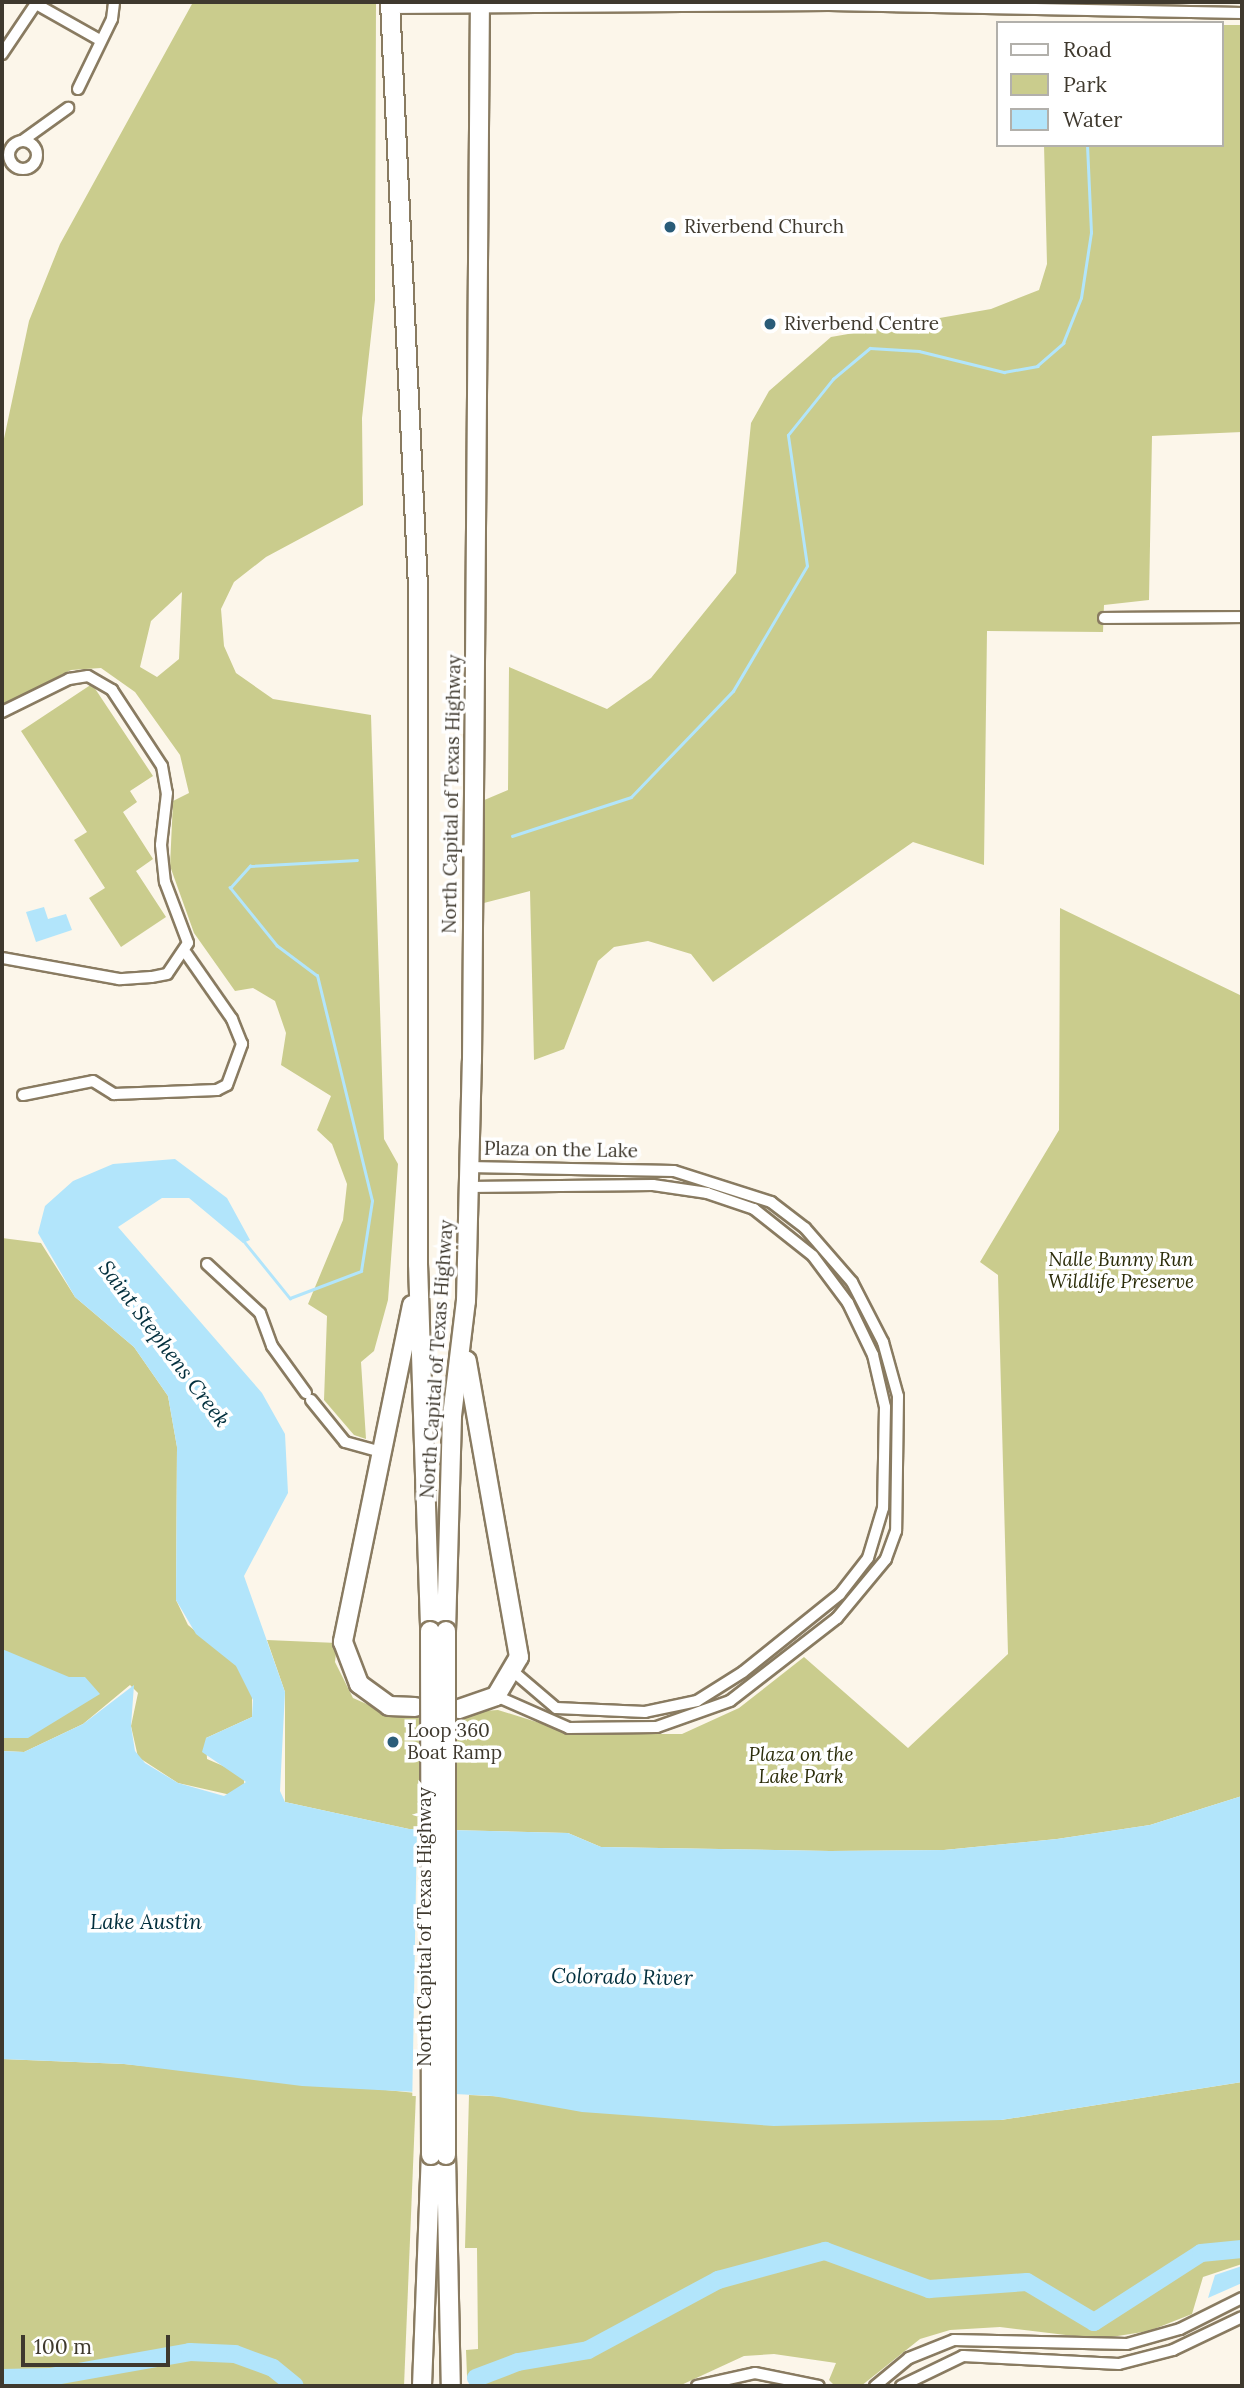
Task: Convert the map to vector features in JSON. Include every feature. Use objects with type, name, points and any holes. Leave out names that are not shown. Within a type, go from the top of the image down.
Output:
[{"type":"highway","name":"North Capital of Texas Highway","points":[[438,1631],[452,1416],[465,1322],[479,335],[480,3]]},
{"type":"highway","name":"North Capital of Texas Highway","points":[[390,5],[418,586],[418,1264],[438,1631],[438,2155],[451,2386]]},
{"type":"highway","points":[[415,1707],[389,1706],[367,1692],[351,1674],[343,1642],[385,1453],[418,1264]]},
{"type":"highway","points":[[458,1709],[496,1696],[515,1673],[519,1641],[485,1490],[465,1322]]},
{"type":"highway","name":"North Capital of Texas Highway","points":[[422,2386],[438,2155]]},
{"type":"street","points":[[2,54],[36,3],[100,40]]},
{"type":"street","points":[[78,89],[100,40],[111,3]]},
{"type":"street","points":[[390,5],[480,3],[1242,13]]},
{"type":"street","points":[[11,149],[68,108]]},
{"type":"street","points":[[2,140],[11,149],[15,165],[32,166],[36,150],[22,141]]},
{"type":"street","points":[[1104,618],[1242,617]]},
{"type":"street","points":[[2,712],[69,679],[88,676],[112,690],[162,766],[167,793],[161,845],[165,882],[186,953],[232,1019],[242,1044],[227,1084],[217,1090],[114,1094],[93,1081],[23,1095]]},
{"type":"street","points":[[2,958],[119,979],[167,974],[186,953]]},
{"type":"street","name":"Plaza on the Lake","points":[[468,1167],[654,1169],[708,1178],[762,1198],[823,1246],[863,1299],[883,1342],[898,1396],[891,1547],[867,1588],[838,1618],[730,1701],[671,1724],[556,1727],[496,1696]]},
{"type":"street","name":"Plaza on the Lake","points":[[653,1185],[654,1169]]},
{"type":"street","name":"Plaza on the Lake","points":[[468,1187],[653,1185],[707,1193],[754,1209],[813,1256],[848,1303],[873,1355],[885,1435],[879,1532],[855,1581],[827,1606],[716,1690],[670,1708],[556,1709],[515,1673]]},
{"type":"street","points":[[813,1256],[823,1246]]},
{"type":"street","points":[[207,1264],[260,1314],[272,1346],[345,1442],[385,1453]]},
{"type":"street","points":[[885,1435],[897,1437]]},
{"type":"street","points":[[827,1606],[838,1618]]},
{"type":"street","points":[[875,2386],[909,2358],[954,2340],[1128,2344],[1180,2329],[1242,2298]]},
{"type":"street","points":[[901,2386],[963,2356],[1119,2364],[1173,2350],[1242,2317]]},
{"type":"street","points":[[697,2386],[755,2373],[819,2386]]},
{"type":"green space","points":[[376,2],[375,300],[362,418],[363,505],[266,557],[234,582],[221,609],[224,646],[236,673],[273,699],[371,715],[384,1139],[398,1164],[388,1300],[374,1351],[361,1362],[366,1439],[354,1435],[324,1400],[327,1316],[308,1304],[343,1220],[347,1184],[332,1144],[317,1130],[331,1096],[281,1065],[286,1033],[275,1001],[253,988],[235,991],[194,933],[170,866],[173,801],[189,793],[180,755],[135,692],[101,668],[71,670],[2,705],[2,448],[29,321],[60,244],[192,4]],"holes":[[[182,592],[179,659],[157,677],[140,667],[151,621]]]},
{"type":"green space","points":[[1223,25],[1242,25],[1242,432],[1152,436],[1149,600],[1104,605],[1103,632],[987,631],[984,865],[913,842],[713,982],[691,954],[648,941],[614,947],[598,961],[564,1049],[534,1060],[530,891],[480,904],[482,801],[508,790],[509,667],[607,709],[651,678],[736,573],[751,423],[769,391],[831,337],[991,309],[1039,290],[1047,264],[1044,147],[1223,147]]},
{"type":"green space","points":[[92,684],[153,776],[130,791],[137,802],[123,812],[153,859],[136,871],[166,917],[121,947],[89,898],[105,888],[74,840],[87,832],[21,731]]},
{"type":"green space","name":"Nalle Bunny Run Wildlife Preserve","points":[[1060,908],[1242,996],[1242,1796],[1150,1825],[1057,1839],[944,1850],[830,1851],[601,1847],[568,1833],[409,1829],[285,1802],[285,1692],[267,1640],[337,1643],[335,1662],[353,1698],[396,1717],[498,1710],[575,1734],[682,1734],[739,1708],[804,1657],[908,1748],[1008,1654],[998,1275],[980,1262],[1059,1130]]},
{"type":"green space","points":[[2,1238],[41,1243],[75,1297],[134,1347],[168,1396],[177,1447],[176,1600],[188,1625],[236,1665],[252,1692],[252,1717],[206,1738],[207,1759],[244,1775],[244,1786],[231,1795],[178,1783],[138,1757],[131,1726],[138,1693],[130,1685],[83,1724],[24,1752],[2,1751]]},
{"type":"green space","points":[[2,2059],[124,2064],[416,2093],[404,2386],[2,2386]]},
{"type":"green space","points":[[1242,2082],[1242,2264],[1203,2277],[1192,2314],[1149,2331],[1099,2339],[1000,2327],[950,2330],[920,2339],[861,2386],[835,2386],[829,2380],[836,2363],[774,2354],[744,2356],[679,2386],[471,2386],[467,2376],[466,2350],[478,2349],[477,2248],[465,2248],[469,2095],[1001,2120]]},
{"type":"water","points":[[44,907],[48,919],[66,914],[72,930],[36,942],[26,912]]},
{"type":"water","name":"Lake Austin","points":[[175,1159],[227,1198],[250,1240],[243,1243],[189,1198],[162,1198],[118,1227],[262,1393],[285,1434],[288,1493],[244,1576],[285,1692],[280,1791],[285,1802],[409,1829],[568,1833],[601,1847],[830,1851],[944,1850],[1057,1839],[1150,1825],[1242,1796],[1242,2082],[1001,2120],[774,2126],[582,2112],[493,2096],[302,2086],[124,2064],[2,2059],[2,1751],[24,1752],[83,1724],[134,1685],[131,1726],[135,1751],[145,1763],[178,1783],[224,1796],[246,1782],[202,1752],[206,1738],[252,1717],[253,1700],[236,1666],[196,1634],[176,1600],[177,1447],[168,1396],[134,1347],[75,1297],[38,1233],[45,1206],[73,1181],[113,1164]]},
{"type":"water","points":[[2,1649],[69,1677],[85,1677],[100,1694],[28,1738],[2,1738]]},
{"type":"water","points":[[1242,2266],[1242,2283],[1208,2298],[1215,2275]]},
{"type":"pier","points":[[417,1826],[457,1827],[452,2097],[412,2096]]},
{"type":"waterway","name":"Saint Stephens Creek","points":[[512,836],[631,797],[733,691],[807,566],[788,435],[833,379],[870,348],[919,351],[1004,372],[1037,366],[1063,343],[1081,298],[1091,233],[1087,147]]},
{"type":"waterway","name":"Saint Stephens Creek","points":[[243,1240],[290,1298],[361,1271],[372,1201],[317,976],[277,946],[230,888],[250,866],[357,860]]},
{"type":"waterway","points":[[476,2378],[518,2362],[588,2350],[718,2280],[825,2251],[929,2289],[1027,2282],[1094,2322],[1201,2253],[1242,2249]]},
{"type":"waterway","points":[[2,2378],[50,2377],[190,2352],[235,2354],[273,2368],[295,2386]]},
{"type":"place","name":"Riverbend Church","points":[[670,227]]},
{"type":"place","name":"Riverbend Centre","points":[[770,324]]},
{"type":"place","name":"Loop 360 Boat Ramp","points":[[393,1742]]},
{"type":"park label","name":"Plaza on the Lake Park","points":[[801,1766]]},
{"type":"water label","name":"Colorado River","points":[[622,1977]]}]
